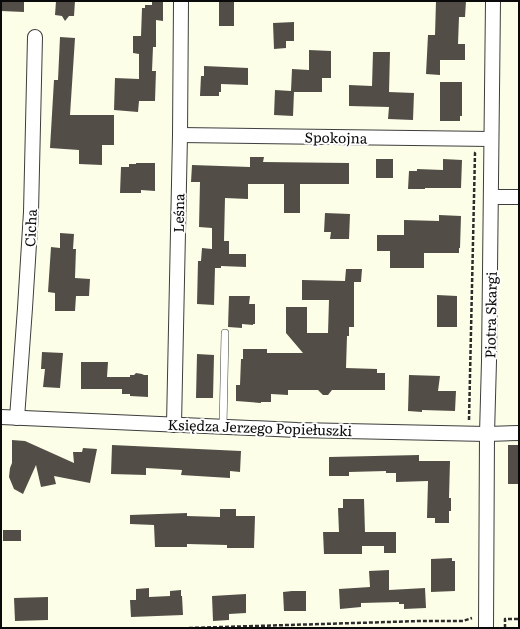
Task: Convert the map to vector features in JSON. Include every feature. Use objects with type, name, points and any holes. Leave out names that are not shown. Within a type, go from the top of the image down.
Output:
[{"type":"street","name":"Leśna","points":[[174,425],[180,135],[181,1]]},
{"type":"street","name":"Piotra Skargi","points":[[486,628],[492,1]]},
{"type":"street","name":"Cicha","points":[[17,418],[31,212],[35,37]]},
{"type":"street","name":"Spokojna","points":[[180,135],[491,139]]},
{"type":"street","points":[[491,197],[519,197]]},
{"type":"street","name":"Księdza Jerzego Popiełuszki","points":[[1,417],[296,430],[487,434],[519,433]]},
{"type":"lane","points":[[223,426],[225,333]]},
{"type":"path","points":[[189,628],[463,621],[472,618]]},
{"type":"path","points":[[505,628],[505,619],[519,619]]},
{"type":"building","points":[[1,1],[24,1],[24,12],[1,11]]},
{"type":"building","points":[[56,1],[75,1],[74,16],[69,16],[65,21],[62,16],[55,15]]},
{"type":"building","points":[[152,1],[163,1],[163,21],[156,20],[156,47],[153,47],[152,71],[156,71],[155,101],[139,101],[138,112],[114,110],[115,78],[139,79],[139,54],[133,53],[133,36],[141,36],[142,8],[145,8],[145,5],[152,5]]},
{"type":"building","points":[[219,1],[234,1],[234,26],[219,26]]},
{"type":"building","points":[[436,1],[466,1],[465,17],[459,17],[458,44],[465,44],[465,60],[440,60],[440,75],[426,74],[428,35],[435,35]]},
{"type":"building","points":[[294,22],[294,41],[286,41],[286,48],[274,49],[273,23]]},
{"type":"building","points":[[60,37],[75,38],[70,115],[114,115],[114,145],[102,145],[102,165],[79,164],[79,150],[50,148],[54,80],[58,80]]},
{"type":"building","points":[[309,50],[331,51],[331,78],[322,78],[322,92],[294,92],[293,116],[274,115],[275,90],[291,91],[292,69],[309,70]]},
{"type":"building","points":[[373,52],[390,52],[389,92],[414,93],[413,120],[388,119],[389,107],[349,106],[349,85],[372,86]]},
{"type":"building","points":[[204,66],[248,68],[248,85],[221,84],[221,92],[219,92],[219,96],[200,96],[201,76],[204,76]]},
{"type":"building","points":[[440,82],[462,82],[462,116],[460,116],[460,121],[440,121]]},
{"type":"building","points":[[250,157],[264,157],[263,162],[349,163],[349,184],[300,184],[300,213],[284,213],[284,184],[248,184],[248,199],[225,198],[224,241],[229,241],[229,254],[246,254],[246,267],[221,266],[221,268],[215,268],[214,305],[197,304],[198,261],[201,261],[202,248],[212,249],[212,228],[199,227],[200,182],[191,182],[192,165],[250,167]]},
{"type":"building","points":[[376,159],[393,159],[393,178],[376,178]]},
{"type":"building","points":[[443,159],[462,160],[461,188],[408,189],[409,171],[417,171],[417,169],[443,170]]},
{"type":"building","points":[[155,163],[155,191],[141,190],[141,193],[120,193],[121,167],[129,167],[129,164]]},
{"type":"building","points":[[325,213],[350,214],[349,239],[330,239],[331,232],[324,232]]},
{"type":"building","points":[[439,215],[461,216],[459,253],[424,253],[424,268],[390,268],[390,251],[377,251],[377,235],[404,235],[404,220],[439,221]]},
{"type":"building","points":[[60,233],[74,234],[73,249],[76,249],[75,278],[90,279],[89,296],[76,296],[75,311],[55,311],[55,293],[48,292],[51,247],[60,248]]},
{"type":"building","points":[[346,269],[362,269],[361,282],[354,282],[354,327],[349,327],[349,336],[347,336],[346,368],[377,369],[377,373],[385,373],[385,390],[332,390],[328,395],[323,395],[318,390],[288,390],[288,395],[271,394],[271,402],[261,403],[236,401],[236,385],[240,385],[243,349],[267,349],[267,353],[303,353],[286,333],[286,307],[307,307],[307,333],[328,333],[329,300],[302,300],[302,280],[345,281]]},
{"type":"building","points":[[437,295],[457,296],[457,327],[437,327]]},
{"type":"building","points":[[229,296],[250,296],[249,304],[255,304],[255,324],[242,324],[242,328],[228,327]]},
{"type":"building","points":[[42,352],[63,353],[60,388],[43,387],[45,369],[41,369]]},
{"type":"building","points":[[197,354],[214,355],[213,398],[196,398]]},
{"type":"building","points":[[81,362],[108,362],[107,377],[130,377],[130,375],[134,375],[136,373],[148,375],[148,397],[122,394],[122,389],[81,389]]},
{"type":"building","points":[[409,375],[440,376],[438,391],[456,391],[455,411],[408,411]]},
{"type":"building","points":[[12,440],[25,441],[74,463],[73,452],[82,452],[83,448],[97,449],[90,483],[54,476],[56,484],[41,487],[36,465],[23,494],[14,489],[9,477],[12,463]]},
{"type":"building","points":[[112,445],[241,451],[240,472],[230,471],[230,478],[181,475],[182,470],[146,468],[146,475],[111,474]]},
{"type":"building","points":[[508,445],[519,445],[519,484],[508,484]]},
{"type":"building","points":[[419,455],[419,461],[450,461],[449,498],[451,498],[451,511],[449,511],[449,523],[435,523],[435,518],[427,518],[428,481],[396,482],[396,473],[386,473],[386,471],[349,472],[349,476],[329,476],[329,457]]},
{"type":"building","points":[[343,499],[364,499],[365,532],[396,532],[396,553],[384,553],[384,546],[362,546],[362,554],[324,554],[323,532],[339,532],[338,508],[343,508]]},
{"type":"building","points":[[220,509],[236,509],[236,516],[255,516],[254,548],[227,548],[227,545],[187,544],[187,547],[155,547],[154,525],[130,524],[130,515],[187,513],[187,516],[220,517]]},
{"type":"building","points":[[3,530],[21,530],[21,541],[3,541]]},
{"type":"building","points":[[452,558],[452,561],[455,561],[455,591],[431,592],[431,559]]},
{"type":"building","points":[[389,570],[389,590],[425,588],[426,608],[404,609],[404,604],[399,604],[399,602],[361,603],[361,607],[340,609],[339,589],[370,587],[369,571]]},
{"type":"building","points":[[149,588],[149,597],[170,596],[170,591],[181,590],[183,615],[131,617],[130,600],[136,600],[136,589]]},
{"type":"building","points":[[306,591],[306,611],[284,611],[283,592]]},
{"type":"building","points":[[246,594],[246,613],[229,614],[229,620],[213,621],[212,596]]},
{"type":"building","points":[[48,597],[48,620],[15,621],[14,598]]}]
